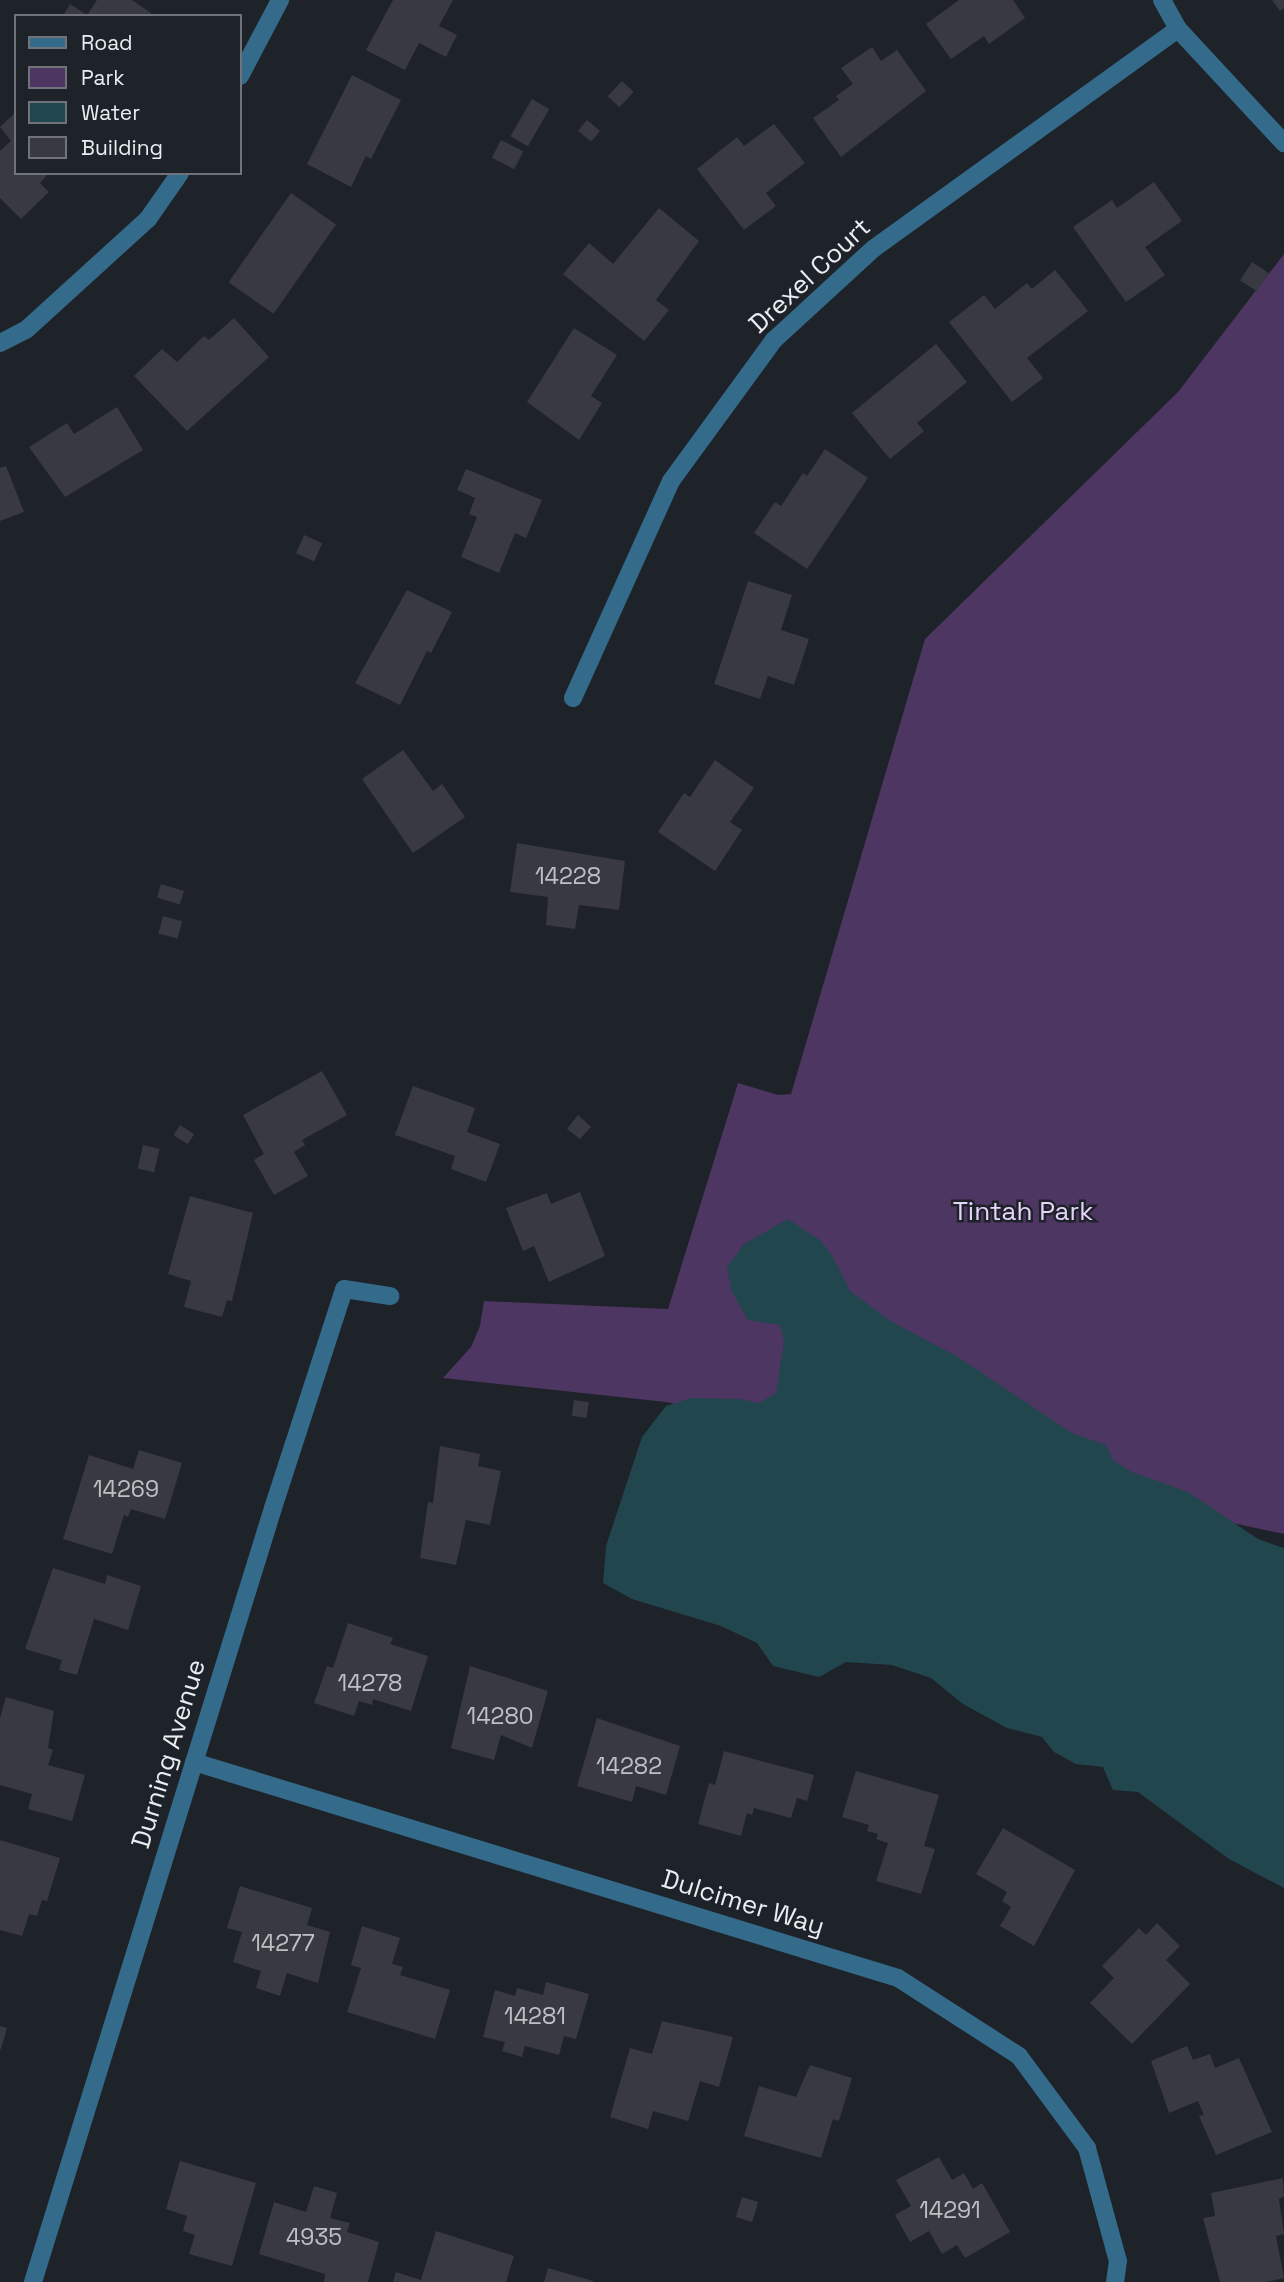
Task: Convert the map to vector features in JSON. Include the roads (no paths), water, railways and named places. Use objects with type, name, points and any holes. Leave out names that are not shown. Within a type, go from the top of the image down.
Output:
[{"type":"street","points":[[242,72],[280,0]]},
{"type":"street","points":[[1161,0],[1178,29],[1284,143]]},
{"type":"street","name":"Drexel Court","points":[[573,698],[671,481],[774,340],[873,249],[1178,29]]},
{"type":"street","points":[[0,343],[27,329],[148,219],[179,175]]},
{"type":"street","name":"Durning Avenue","points":[[33,2282],[344,1289],[390,1296]]},
{"type":"street","name":"Dulcimer Way","points":[[194,1762],[898,1978],[1019,2056],[1087,2148],[1118,2260],[1115,2282]]},
{"type":"water","points":[[788,1219],[821,1241],[833,1257],[850,1291],[892,1322],[958,1357],[1072,1433],[1106,1445],[1113,1460],[1132,1472],[1188,1492],[1258,1539],[1284,1548],[1284,1888],[1229,1859],[1138,1792],[1113,1790],[1103,1767],[1076,1764],[1054,1752],[1042,1737],[1007,1728],[963,1704],[931,1678],[892,1665],[846,1662],[819,1677],[773,1666],[757,1643],[721,1626],[632,1599],[603,1583],[606,1546],[642,1437],[666,1406],[692,1398],[739,1399],[759,1403],[776,1393],[784,1342],[780,1325],[748,1320],[731,1290],[727,1267],[744,1244]]},
{"type":"park label","name":"Tintah Park","points":[[1023,1212]]}]
